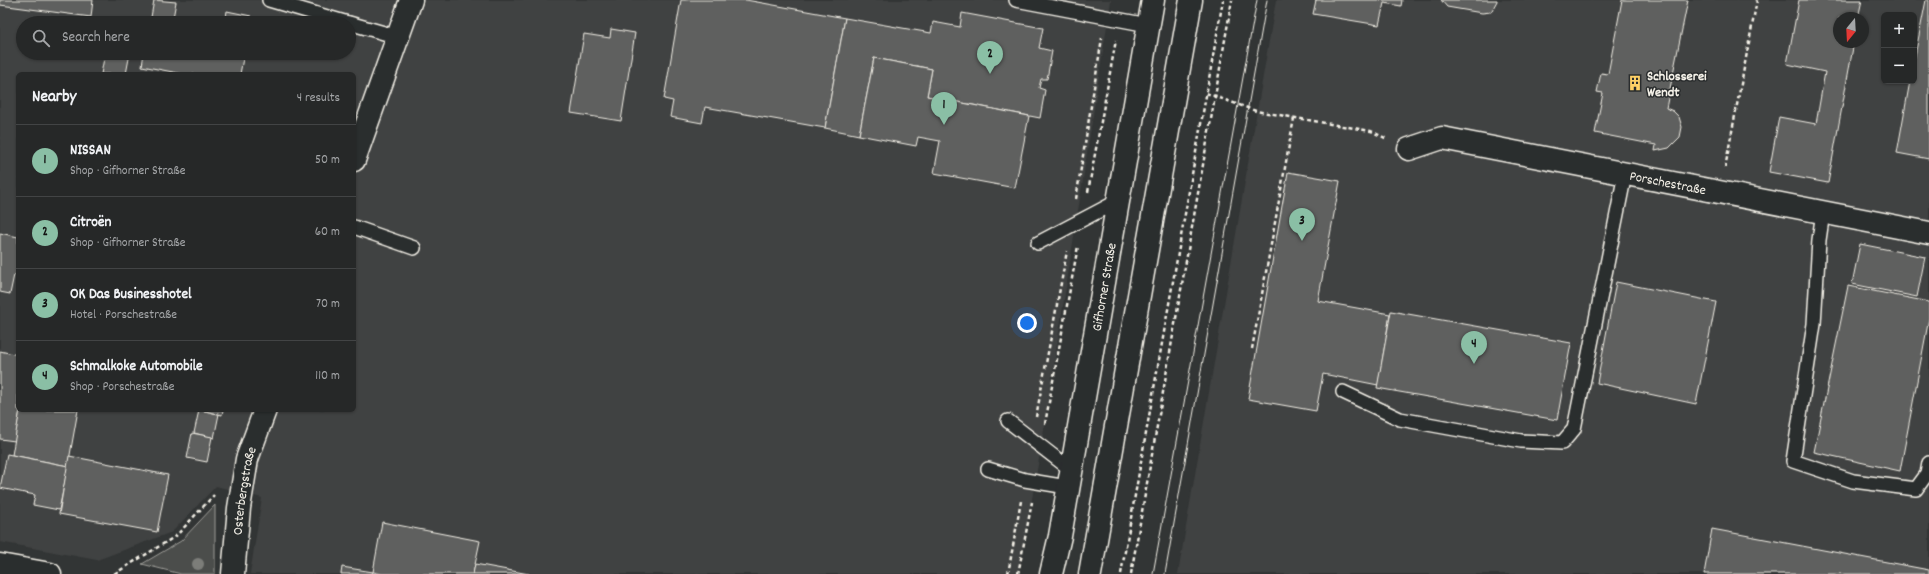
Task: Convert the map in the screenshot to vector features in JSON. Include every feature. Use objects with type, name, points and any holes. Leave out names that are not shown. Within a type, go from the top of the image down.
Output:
[{"type":"main road","points":[[356,148],[411,0]]},
{"type":"main road","name":"Gifhorner Straße","points":[[1051,574],[1060,536],[1068,478],[1153,0]]},
{"type":"main road","points":[[1090,574],[1191,0]]},
{"type":"main road","name":"Porschestraße","points":[[1409,149],[1442,138],[1929,233]]},
{"type":"main road","name":"Osterbergstraße","points":[[233,574],[239,508],[247,459],[264,412]]},
{"type":"main road","points":[[0,565],[50,574]]},
{"type":"lane","points":[[269,0],[325,16]]},
{"type":"lane","points":[[1016,0],[1148,25]]},
{"type":"lane","points":[[356,25],[398,37]]},
{"type":"lane","points":[[1343,392],[1400,419],[1521,441],[1562,443],[1574,429],[1625,174]]},
{"type":"lane","points":[[1038,243],[1071,224],[1116,202]]},
{"type":"lane","points":[[1823,212],[1818,240],[1814,324],[1793,461],[1853,481],[1916,489],[1927,474],[1929,463]]},
{"type":"lane","points":[[356,228],[414,248]]},
{"type":"lane","points":[[1008,421],[1036,444],[1068,478]]},
{"type":"lane","points":[[988,469],[1030,480],[1068,478]]},
{"type":"path","points":[[1121,574],[1223,0]]},
{"type":"path","points":[[1131,574],[1232,0]]},
{"type":"path","points":[[1720,192],[1758,0]]},
{"type":"path","points":[[1036,444],[1106,16]]},
{"type":"path","points":[[1036,444],[1083,218],[1120,19]]},
{"type":"path","points":[[1206,93],[1256,111],[1371,131],[1409,149]]},
{"type":"path","points":[[1252,349],[1294,118]]},
{"type":"path","points":[[1008,574],[1030,480]]},
{"type":"path","points":[[1018,574],[1030,480]]},
{"type":"path","points":[[114,574],[176,536],[215,494]]},
{"type":"shaded area","points":[[0,0],[1111,0],[1041,447],[1019,574],[250,574],[262,498],[216,486],[172,532],[97,560],[0,542]]},
{"type":"shaded area","points":[[1276,0],[1929,0],[1929,574],[1178,574]]},
{"type":"shaded area","points":[[215,505],[215,574],[181,574],[142,564],[181,541]]},
{"type":"building","points":[[0,0],[93,0],[91,16],[0,5]]},
{"type":"building","points":[[154,0],[176,2],[173,16],[151,16]]},
{"type":"building","points":[[681,0],[746,0],[845,18],[825,128],[705,107],[702,123],[670,117],[673,101],[664,99]]},
{"type":"building","points":[[1316,0],[1402,0],[1401,6],[1384,3],[1379,25],[1313,14]]},
{"type":"building","points":[[1441,0],[1497,1],[1491,12],[1482,13],[1447,7]]},
{"type":"building","name":"Schlosserei Wendt","points":[[1622,0],[1688,0],[1666,108],[1673,111],[1679,117],[1682,127],[1680,137],[1669,148],[1655,151],[1656,145],[1595,133],[1603,93],[1597,92],[1601,73],[1608,74]]},
{"type":"building","points":[[1799,0],[1862,0],[1859,12],[1833,12],[1833,48],[1853,48],[1828,183],[1769,172],[1779,117],[1816,124],[1825,72],[1787,64]]},
{"type":"building","points":[[1926,0],[1929,0],[1929,159],[1897,153],[1909,84],[1917,84],[1917,46]]},
{"type":"building","points":[[227,11],[251,16],[226,16]]},
{"type":"building","points":[[962,13],[1043,28],[1039,48],[1052,51],[1047,79],[1041,79],[1039,88],[1045,90],[1040,118],[927,96],[932,69],[874,58],[859,135],[825,128],[845,18],[931,33],[933,22],[960,27]]},
{"type":"building","points":[[611,29],[635,33],[621,121],[571,113],[584,34],[610,38]]},
{"type":"building","points":[[874,58],[932,69],[927,96],[1029,116],[1015,188],[934,173],[940,141],[918,137],[916,146],[859,135]]},
{"type":"building","points":[[104,60],[129,60],[126,72],[101,72]]},
{"type":"building","points":[[143,60],[243,60],[240,72],[173,72],[142,66]]},
{"type":"building","points":[[1288,172],[1340,181],[1318,301],[1390,314],[1378,385],[1323,374],[1316,411],[1248,399]]},
{"type":"building","points":[[0,233],[16,237],[16,275],[14,275],[10,294],[0,292]]},
{"type":"building","points":[[1860,244],[1925,257],[1917,297],[1852,284]]},
{"type":"building","points":[[1616,282],[1716,302],[1696,404],[1597,383]]},
{"type":"building","points":[[1848,286],[1929,302],[1929,318],[1900,471],[1814,452]]},
{"type":"building","points":[[1391,311],[1571,343],[1557,420],[1377,388]]},
{"type":"building","points":[[0,351],[16,355],[16,412],[20,412],[15,441],[0,439]]},
{"type":"building","points":[[20,412],[78,412],[68,466],[12,455]]},
{"type":"building","points":[[199,412],[219,414],[214,438],[194,433]]},
{"type":"building","points":[[209,412],[223,412],[222,415]]},
{"type":"building","points":[[192,433],[212,437],[207,462],[187,458]]},
{"type":"building","points":[[7,454],[68,466],[59,510],[33,505],[35,495],[0,488]]},
{"type":"building","points":[[69,456],[168,475],[157,532],[59,514]]},
{"type":"building","points":[[382,522],[480,541],[473,574],[382,574],[373,572]]},
{"type":"building","points":[[1712,529],[1929,570],[1929,574],[1704,574]]},
{"type":"building","points":[[475,564],[529,574],[473,574]]},
{"type":"building","points":[[342,567],[373,572],[372,574],[341,574]]},
{"type":"tram line","points":[[1153,574],[1257,0]]},
{"type":"tram line","points":[[1165,574],[1267,0]]},
{"type":"place","name":"Citroën","points":[[990,74]]},
{"type":"place","name":"Schlosserei Wendt","points":[[1635,83]]},
{"type":"place","name":"NISSAN","points":[[944,125]]},
{"type":"place","name":"OK Das Businesshotel","points":[[1302,241]]},
{"type":"place","name":"Schmalkoke Automobile","points":[[1474,364]]}]
